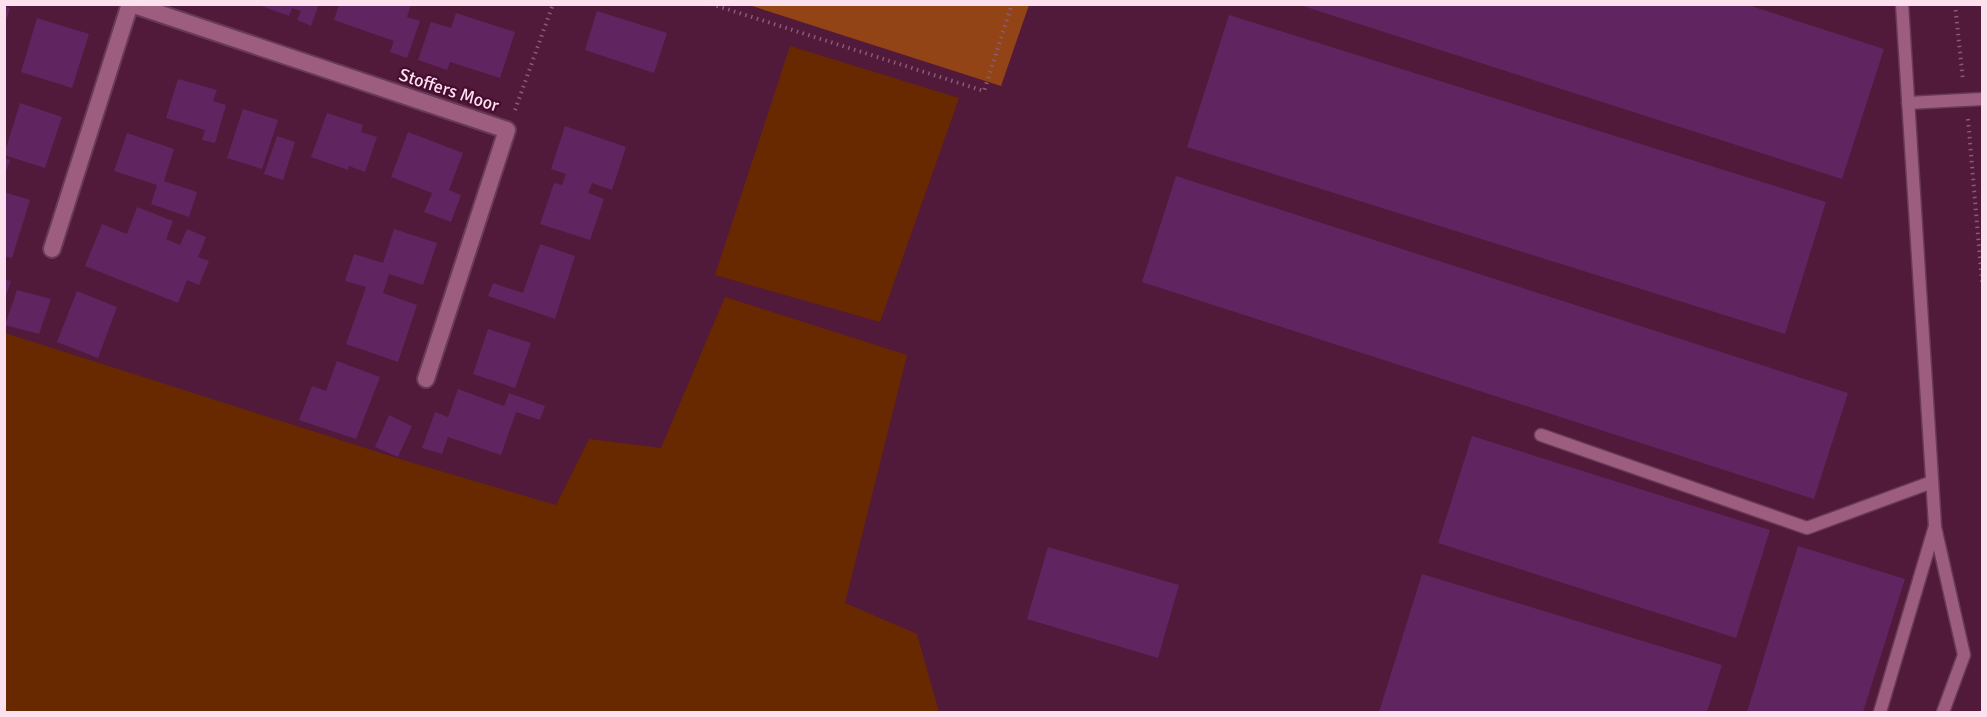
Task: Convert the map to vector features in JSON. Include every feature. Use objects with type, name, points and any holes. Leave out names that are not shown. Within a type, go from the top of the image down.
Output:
[{"type":"street","name":"Stoffers Moor","points":[[52,249],[130,4],[507,130],[426,379]]},
{"type":"lane","points":[[1902,4],[1935,526],[1964,655],[1943,712]]},
{"type":"lane","points":[[1908,103],[1983,99]]},
{"type":"lane","points":[[1541,435],[1807,528],[1932,482]]},
{"type":"lane","points":[[1880,712],[1935,526]]},
{"type":"path","points":[[507,130],[553,4]]},
{"type":"path","points":[[711,4],[984,91],[1012,4]]},
{"type":"path","points":[[1954,4],[1966,100],[1983,282]]},
{"type":"shaded area","points":[[749,5],[1029,5],[1001,86]]},
{"type":"shaded area","points":[[790,46],[959,98],[880,322],[715,275]]},
{"type":"shaded area","points":[[725,297],[907,355],[845,603],[917,634],[939,712],[5,712],[5,333],[403,460],[556,505],[589,439],[661,448]]},
{"type":"building","points":[[256,4],[319,4],[311,26],[297,20],[301,11],[292,8],[289,16]]},
{"type":"building","points":[[339,4],[411,4],[407,17],[420,21],[407,58],[390,52],[394,41],[334,20]]},
{"type":"building","points":[[1745,4],[1884,49],[1842,179],[1300,5]]},
{"type":"building","points":[[4,6],[10,8],[5,24],[4,24]]},
{"type":"building","points":[[597,11],[667,33],[654,73],[585,50]]},
{"type":"building","points":[[456,13],[515,32],[500,78],[450,62],[447,70],[418,60],[431,22],[451,28]]},
{"type":"building","points":[[1229,15],[1826,202],[1785,334],[1187,147]]},
{"type":"building","points":[[37,18],[89,34],[72,88],[21,72]]},
{"type":"building","points":[[178,79],[217,90],[213,101],[226,105],[215,143],[202,140],[205,130],[166,118]]},
{"type":"building","points":[[20,103],[62,117],[45,168],[4,155]]},
{"type":"building","points":[[243,109],[278,120],[262,169],[227,158]]},
{"type":"building","points":[[327,113],[363,125],[361,132],[377,137],[365,172],[349,166],[348,170],[311,157]]},
{"type":"building","points":[[565,126],[626,147],[612,190],[592,183],[588,193],[604,199],[590,240],[540,224],[554,183],[562,185],[566,174],[551,169]]},
{"type":"building","points":[[408,132],[463,153],[449,190],[461,195],[451,222],[424,212],[432,193],[391,177]]},
{"type":"building","points":[[127,133],[174,149],[164,181],[197,192],[189,217],[151,204],[157,185],[114,171]]},
{"type":"building","points":[[277,136],[295,142],[283,180],[264,174]]},
{"type":"building","points":[[4,158],[10,160],[5,174],[4,174]]},
{"type":"building","points":[[1176,176],[1848,393],[1814,499],[1142,282]]},
{"type":"building","points":[[4,192],[30,200],[12,258],[4,256]]},
{"type":"building","points":[[137,207],[173,221],[166,239],[180,245],[187,229],[206,237],[198,257],[209,261],[199,285],[187,280],[178,303],[85,266],[102,224],[127,234]]},
{"type":"building","points":[[394,229],[437,243],[423,285],[389,274],[383,293],[417,305],[398,362],[346,344],[366,287],[345,281],[354,254],[383,263]]},
{"type":"building","points":[[540,244],[575,256],[555,319],[488,296],[493,283],[523,293]]},
{"type":"building","points":[[4,279],[11,281],[5,298],[4,298]]},
{"type":"building","points":[[17,290],[51,299],[39,334],[5,325]]},
{"type":"building","points":[[77,291],[117,307],[98,358],[57,342]]},
{"type":"building","points":[[488,329],[531,343],[515,388],[473,374]]},
{"type":"building","points":[[337,361],[380,377],[356,439],[299,420],[312,386],[326,391]]},
{"type":"building","points":[[458,389],[504,406],[509,393],[545,406],[540,420],[516,412],[501,455],[448,437],[442,454],[422,448],[435,412],[448,417]]},
{"type":"building","points":[[389,415],[412,426],[398,457],[375,447]]},
{"type":"building","points":[[1472,436],[1770,530],[1736,638],[1438,543]]},
{"type":"building","points":[[1798,546],[1905,579],[1863,712],[1747,712]]},
{"type":"building","points":[[1048,547],[1179,585],[1158,658],[1027,619]]},
{"type":"building","points":[[1422,574],[1722,665],[1707,712],[1379,712]]}]
